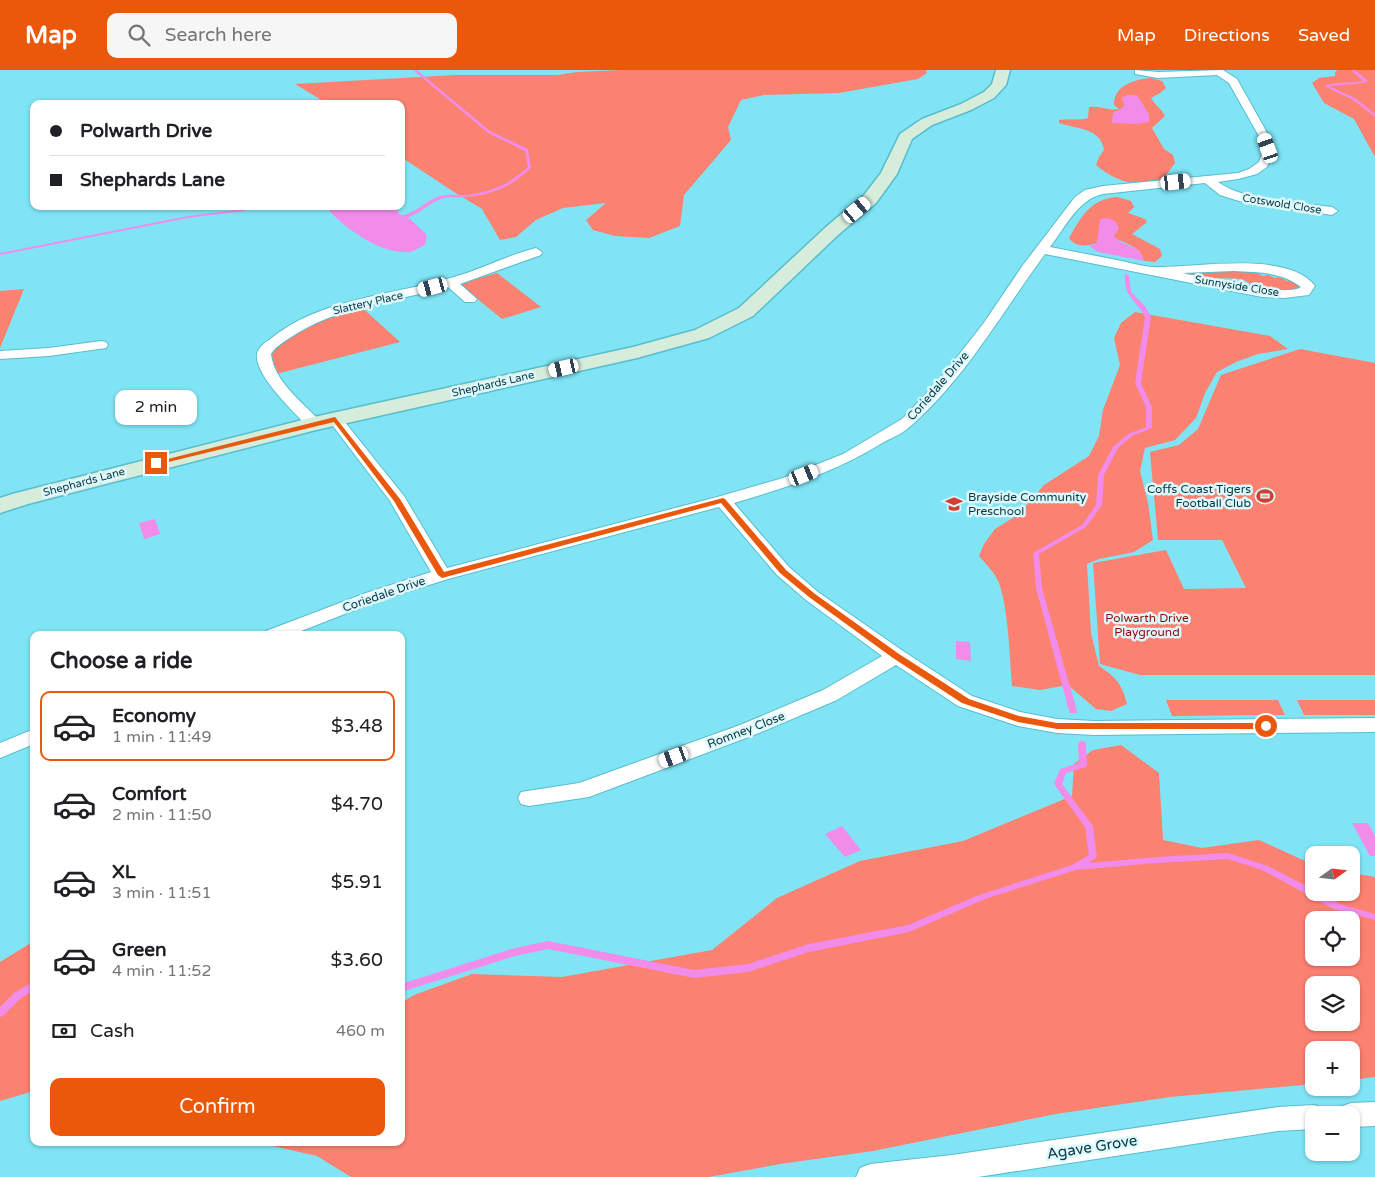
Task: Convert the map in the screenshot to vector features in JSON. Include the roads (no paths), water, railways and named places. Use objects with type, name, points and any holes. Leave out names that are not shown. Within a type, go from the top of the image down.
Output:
[{"type":"street","name":"Shephards Lane","points":[[0,506],[103,476],[314,424],[637,352],[702,334],[746,312],[832,230],[870,199],[889,174],[905,137],[927,122],[966,107],[989,95],[999,85],[1003,70]]},
{"type":"street","points":[[1139,72],[1158,75],[1218,71]]},
{"type":"street","name":"Coriedale Drive","points":[[283,631],[372,597],[442,575],[789,481],[849,457],[907,422],[945,382],[988,327],[1042,249],[1079,200],[1089,194],[1104,190],[1253,173],[1262,166],[1267,158],[1268,148],[1251,110],[1233,81],[1218,71]]},
{"type":"street","name":"Cotswold Close","points":[[1207,179],[1224,192],[1243,198],[1332,211]]},
{"type":"street","name":"Sunnyside Close","points":[[1042,249],[1151,271],[1280,294],[1304,292],[1308,286],[1300,278],[1289,274],[1242,267],[1151,271]]},
{"type":"street","name":"Slattery Place","points":[[314,424],[268,370],[264,354],[268,348],[298,326],[332,310],[451,283],[536,252]]},
{"type":"street","points":[[451,283],[470,299]]},
{"type":"street","points":[[0,355],[50,352],[101,345]]},
{"type":"street","points":[[335,419],[398,500],[442,575]]},
{"type":"street","points":[[723,500],[783,571],[812,596],[896,656],[966,701],[1018,719],[1057,726],[1094,728],[1375,725]]},
{"type":"street","name":"Romney Close","points":[[529,798],[581,791],[747,730],[830,695],[896,656]]},
{"type":"street","points":[[0,751],[30,738]]},
{"type":"street","points":[[1360,1115],[1375,1114]]},
{"type":"street","name":"Agave Grove","points":[[870,1177],[952,1168],[1278,1118],[1305,1117]]},
{"type":"waterway","points":[[401,217],[411,215],[441,197],[474,195],[500,188],[515,180],[530,167],[527,150],[489,132],[415,70]]},
{"type":"waterway","points":[[1353,70],[1366,81],[1326,86],[1354,99],[1375,116]]},
{"type":"waterway","points":[[0,254],[188,217],[244,210]]},
{"type":"waterway","points":[[1073,711],[1039,588],[1036,553],[1084,526],[1099,505],[1101,475],[1116,447],[1130,435],[1149,428],[1149,407],[1138,383],[1148,317],[1143,307],[1129,292],[1127,275]]},
{"type":"waterway","points":[[405,987],[515,952],[548,945],[694,974],[748,968],[809,948],[909,928],[982,897],[1075,867],[1093,856],[1089,826],[1058,784],[1063,771],[1083,765],[1082,744]]},
{"type":"waterway","points":[[1076,867],[1228,856],[1265,868],[1337,907],[1375,917]]},
{"type":"waterway","points":[[0,1013],[17,996],[30,988]]},
{"type":"place","name":"Coffs Coast Tigers Football Club","points":[[1265,496]]},
{"type":"place","name":"Brayside Community Preschool","points":[[954,504]]},
{"type":"park label","name":"Polwarth Drive Playground","points":[[1147,625]]}]
